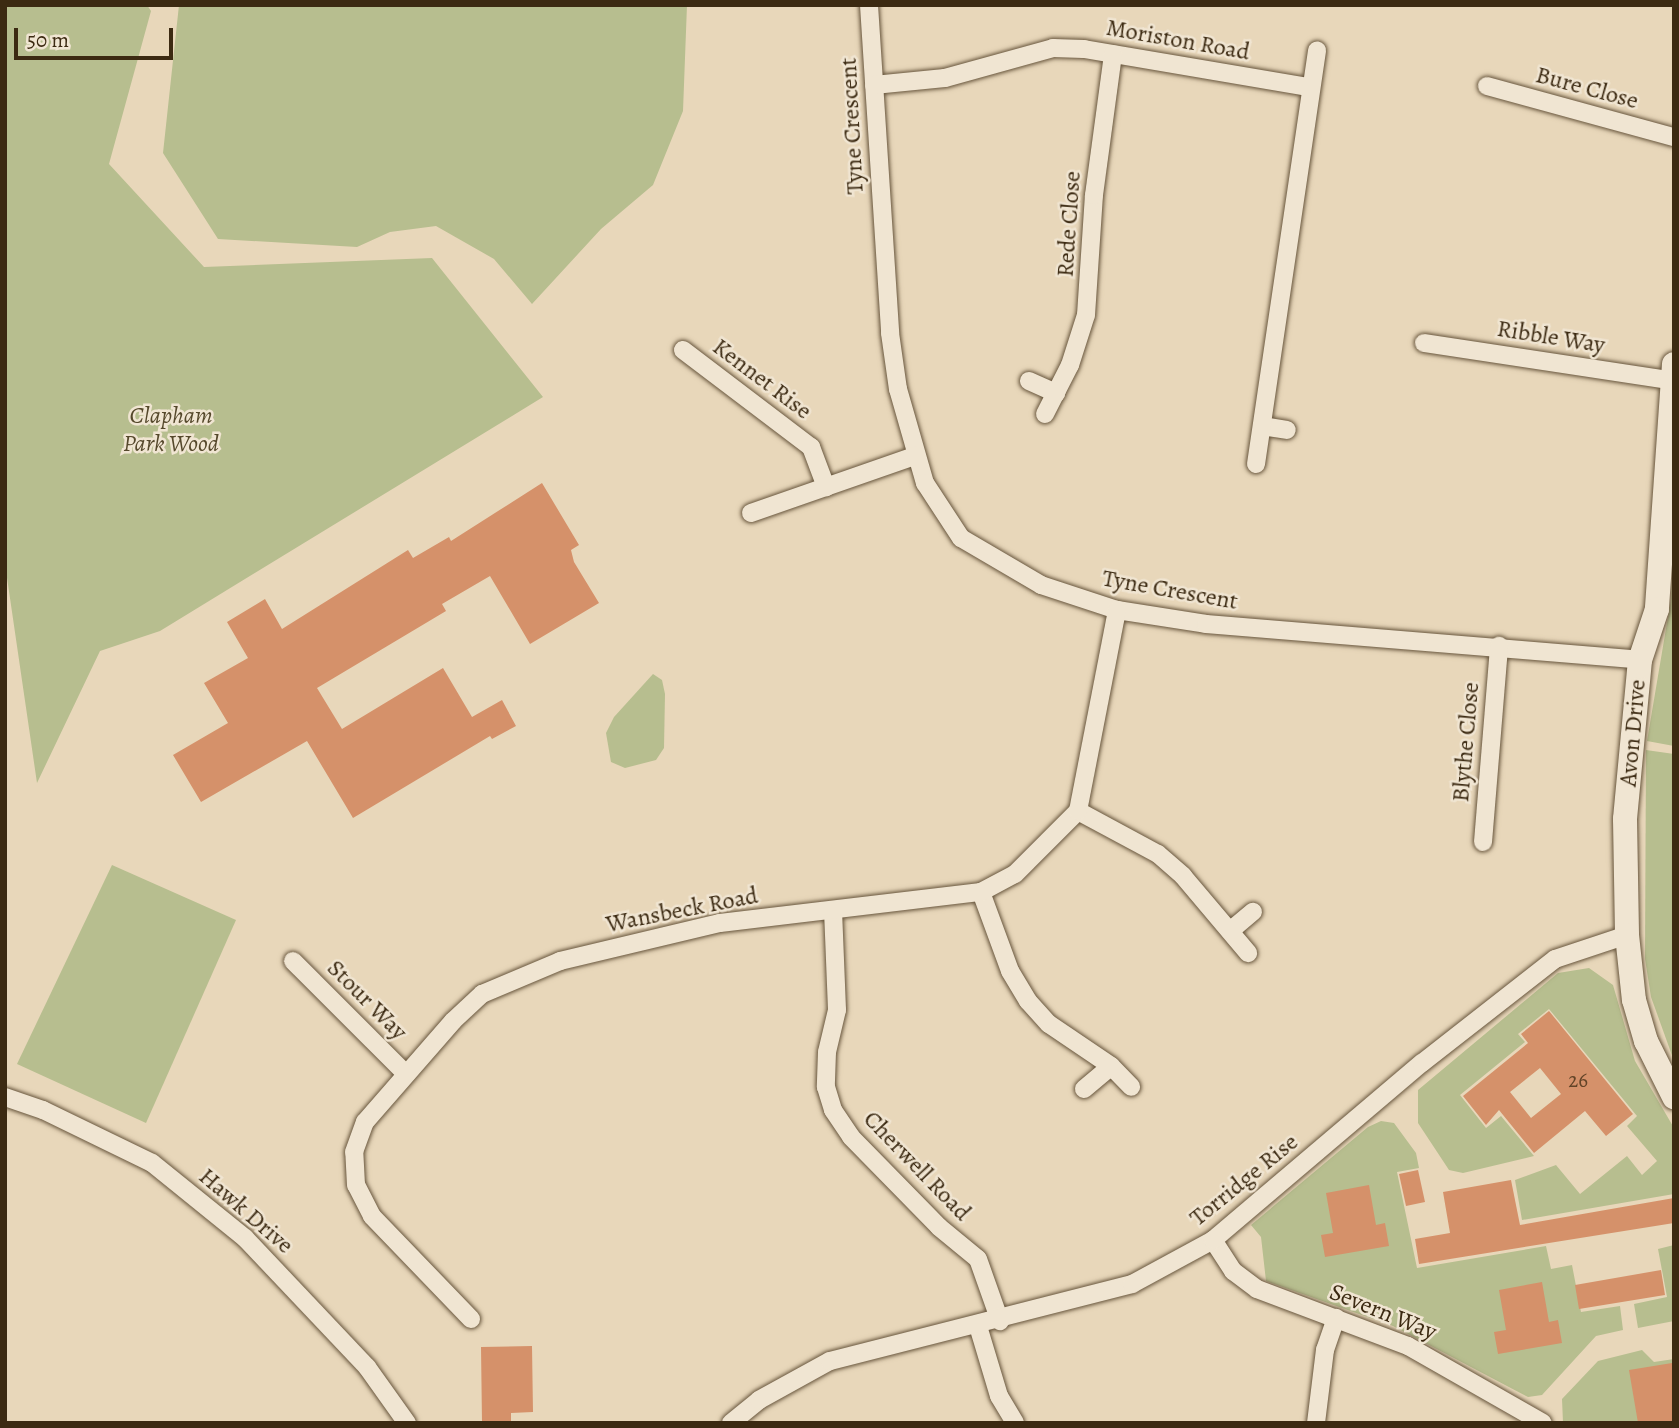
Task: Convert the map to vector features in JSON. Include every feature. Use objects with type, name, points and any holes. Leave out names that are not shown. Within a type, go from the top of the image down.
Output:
[{"type":"street","name":"Tyne Crescent","points":[[869,5],[890,333],[915,456],[925,483],[961,538],[1030,580],[1116,610],[1206,624],[1499,646],[1640,660]]},
{"type":"street","name":"Moriston Road","points":[[874,85],[956,76],[1053,48],[1113,54],[1309,87]]},
{"type":"street","points":[[1256,464],[1309,87],[1317,50]]},
{"type":"street","name":"Rede Close","points":[[1045,414],[1056,393],[1086,315],[1094,195],[1113,54]]},
{"type":"street","name":"Bure Close","points":[[1487,86],[1674,137]]},
{"type":"street","name":"Ribble Way","points":[[1424,343],[1672,372]]},
{"type":"street","name":"Kennet Rise","points":[[683,351],[811,447],[826,487]]},
{"type":"street","name":"Avon Drive","points":[[1672,372],[1669,488],[1657,609],[1640,660],[1625,819],[1627,935],[1637,1010],[1646,1041],[1674,1097]]},
{"type":"street","points":[[1029,382],[1056,393]]},
{"type":"street","points":[[1262,426],[1287,430]]},
{"type":"street","points":[[751,513],[915,456]]},
{"type":"street","points":[[1116,610],[1078,811],[1158,854],[1248,953]]},
{"type":"street","name":"Blythe Close","points":[[1483,842],[1499,646]]},
{"type":"street","name":"Wansbeck Road","points":[[471,1319],[372,1216],[356,1185],[354,1153],[365,1122],[482,994],[510,979],[560,961],[707,926],[981,892],[1015,874],[1078,811]]},
{"type":"street","points":[[981,892],[1010,971],[1028,1002],[1049,1024],[1111,1066],[1131,1087]]},
{"type":"street","name":"Cherwell Road","points":[[832,910],[837,1010],[827,1052],[826,1087],[833,1110],[851,1137],[939,1227],[978,1259],[1000,1321]]},
{"type":"street","points":[[1230,931],[1253,912]]},
{"type":"street","name":"Torridge Rise","points":[[731,1423],[759,1400],[830,1361],[1000,1321],[1132,1284],[1213,1240],[1422,1063],[1555,959],[1627,935]]},
{"type":"street","name":"Stour Way","points":[[293,961],[407,1074]]},
{"type":"street","points":[[1084,1089],[1111,1066]]},
{"type":"street","name":"Hawk Drive","points":[[5,1097],[152,1163],[234,1229],[367,1367],[407,1423]]},
{"type":"street","name":"Severn Way","points":[[1213,1240],[1233,1271],[1257,1289],[1408,1346],[1544,1423]]},
{"type":"street","points":[[1316,1423],[1325,1350],[1336,1318]]},
{"type":"street","points":[[978,1326],[999,1396],[1015,1423]]},
{"type":"green space","name":"Clapham Park Wood","points":[[5,5],[147,5],[151,11],[109,164],[204,267],[432,258],[543,397],[160,631],[100,651],[37,783],[5,564]]},
{"type":"green space","points":[[179,5],[687,5],[683,111],[653,185],[601,229],[532,304],[494,259],[436,226],[390,232],[357,247],[218,239],[163,153]]},
{"type":"green space","points":[[1674,540],[1674,746],[1647,741],[1671,599]]},
{"type":"green space","points":[[653,674],[662,680],[665,694],[664,748],[656,760],[625,768],[611,762],[606,733],[614,717]]},
{"type":"green space","points":[[1646,750],[1674,754],[1674,1061],[1651,997],[1645,959]]},
{"type":"green space","points":[[112,865],[236,920],[146,1123],[17,1064]]},
{"type":"green space","points":[[1589,968],[1613,985],[1635,1061],[1674,1128],[1674,1194],[1522,1220],[1515,1180],[1556,1165],[1580,1194],[1627,1156],[1642,1175],[1657,1161],[1627,1126],[1637,1116],[1549,1009],[1518,1034],[1525,1042],[1460,1095],[1486,1128],[1501,1116],[1534,1156],[1463,1173],[1449,1170],[1418,1123],[1418,1090],[1558,973]]},
{"type":"green space","points":[[1381,1121],[1394,1123],[1416,1153],[1419,1168],[1397,1172],[1417,1268],[1546,1246],[1551,1269],[1572,1265],[1581,1312],[1620,1306],[1623,1330],[1596,1336],[1542,1395],[1528,1397],[1393,1326],[1266,1281],[1261,1237],[1251,1225],[1368,1127]]},
{"type":"green space","points":[[1674,1245],[1674,1321],[1638,1328],[1634,1304],[1667,1297],[1658,1249]]},
{"type":"green space","points":[[1642,1350],[1654,1362],[1674,1359],[1674,1423],[1563,1423],[1562,1399],[1598,1361]]},
{"type":"building","points":[[542,483],[579,545],[571,550],[574,562],[599,603],[530,644],[490,576],[442,604],[446,611],[317,688],[342,729],[443,668],[472,717],[502,700],[516,726],[492,739],[490,736],[353,818],[307,741],[201,802],[173,755],[228,723],[204,683],[248,658],[227,622],[265,599],[282,629],[408,550],[413,558],[449,537],[451,541]]},
{"type":"building","points":[[1549,1011],[1633,1114],[1606,1136],[1585,1111],[1534,1153],[1499,1110],[1486,1125],[1463,1096],[1528,1043],[1521,1034]],"holes":[[[1540,1068],[1561,1094],[1531,1118],[1510,1092]]]},
{"type":"building","points":[[1418,1170],[1425,1202],[1406,1206],[1399,1174]]},
{"type":"building","points":[[1511,1180],[1520,1225],[1674,1198],[1674,1223],[1419,1264],[1415,1239],[1450,1233],[1443,1192]]},
{"type":"building","points":[[1369,1185],[1376,1225],[1385,1223],[1389,1246],[1325,1257],[1321,1235],[1333,1233],[1326,1193]]},
{"type":"building","points":[[1661,1270],[1665,1295],[1579,1309],[1575,1285]]},
{"type":"building","points":[[1542,1282],[1549,1322],[1558,1320],[1562,1343],[1498,1354],[1494,1332],[1506,1330],[1499,1290]]},
{"type":"building","points":[[532,1346],[533,1412],[511,1413],[511,1423],[482,1423],[481,1347]]},
{"type":"building","points":[[1672,1363],[1674,1423],[1638,1423],[1629,1370]]}]
